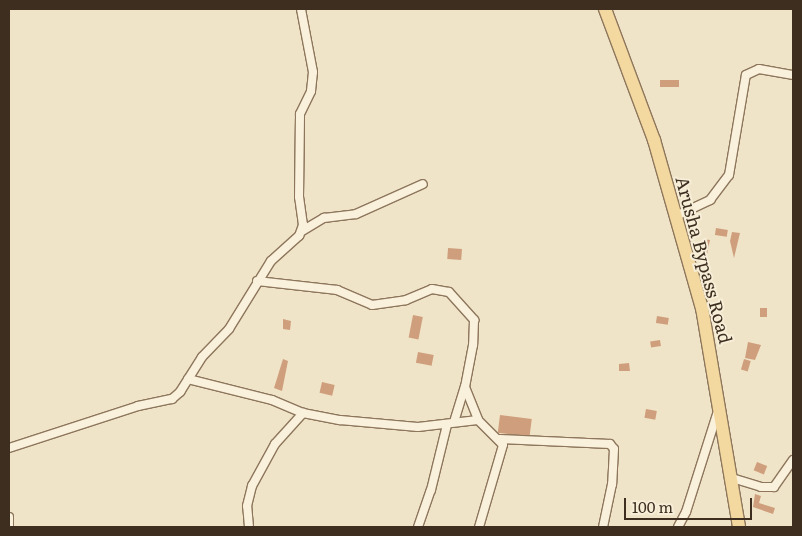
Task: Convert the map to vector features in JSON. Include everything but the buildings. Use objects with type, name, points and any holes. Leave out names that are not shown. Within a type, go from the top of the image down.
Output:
[{"type":"main road","name":"Arusha Bypass Road","points":[[605,9],[654,140],[702,308],[720,404],[739,527]]},
{"type":"street","points":[[301,9],[314,72],[311,91],[300,114],[302,231]]},
{"type":"street","points":[[676,216],[710,200],[729,175],[746,74],[759,70],[793,75]]},
{"type":"street","points":[[9,448],[138,406],[172,399],[202,357],[229,329],[257,281],[281,249],[302,231],[324,218],[356,214],[424,184]]},
{"type":"street","points":[[257,281],[337,290],[372,305],[406,300],[432,290],[449,292],[474,320],[473,345],[465,387],[450,423],[431,490],[418,527]]},
{"type":"street","points":[[188,379],[272,400],[303,413],[401,426],[478,420]]},
{"type":"street","points":[[465,387],[478,420],[500,439],[503,448],[479,527]]},
{"type":"street","points":[[678,527],[688,507],[720,404]]},
{"type":"street","points":[[249,527],[247,506],[252,486],[275,444],[303,413]]},
{"type":"street","points":[[500,439],[610,444],[614,449],[612,484],[603,527]]},
{"type":"street","points":[[732,478],[761,487],[774,487],[793,460]]},
{"type":"street","points":[[9,517],[10,527]]}]
